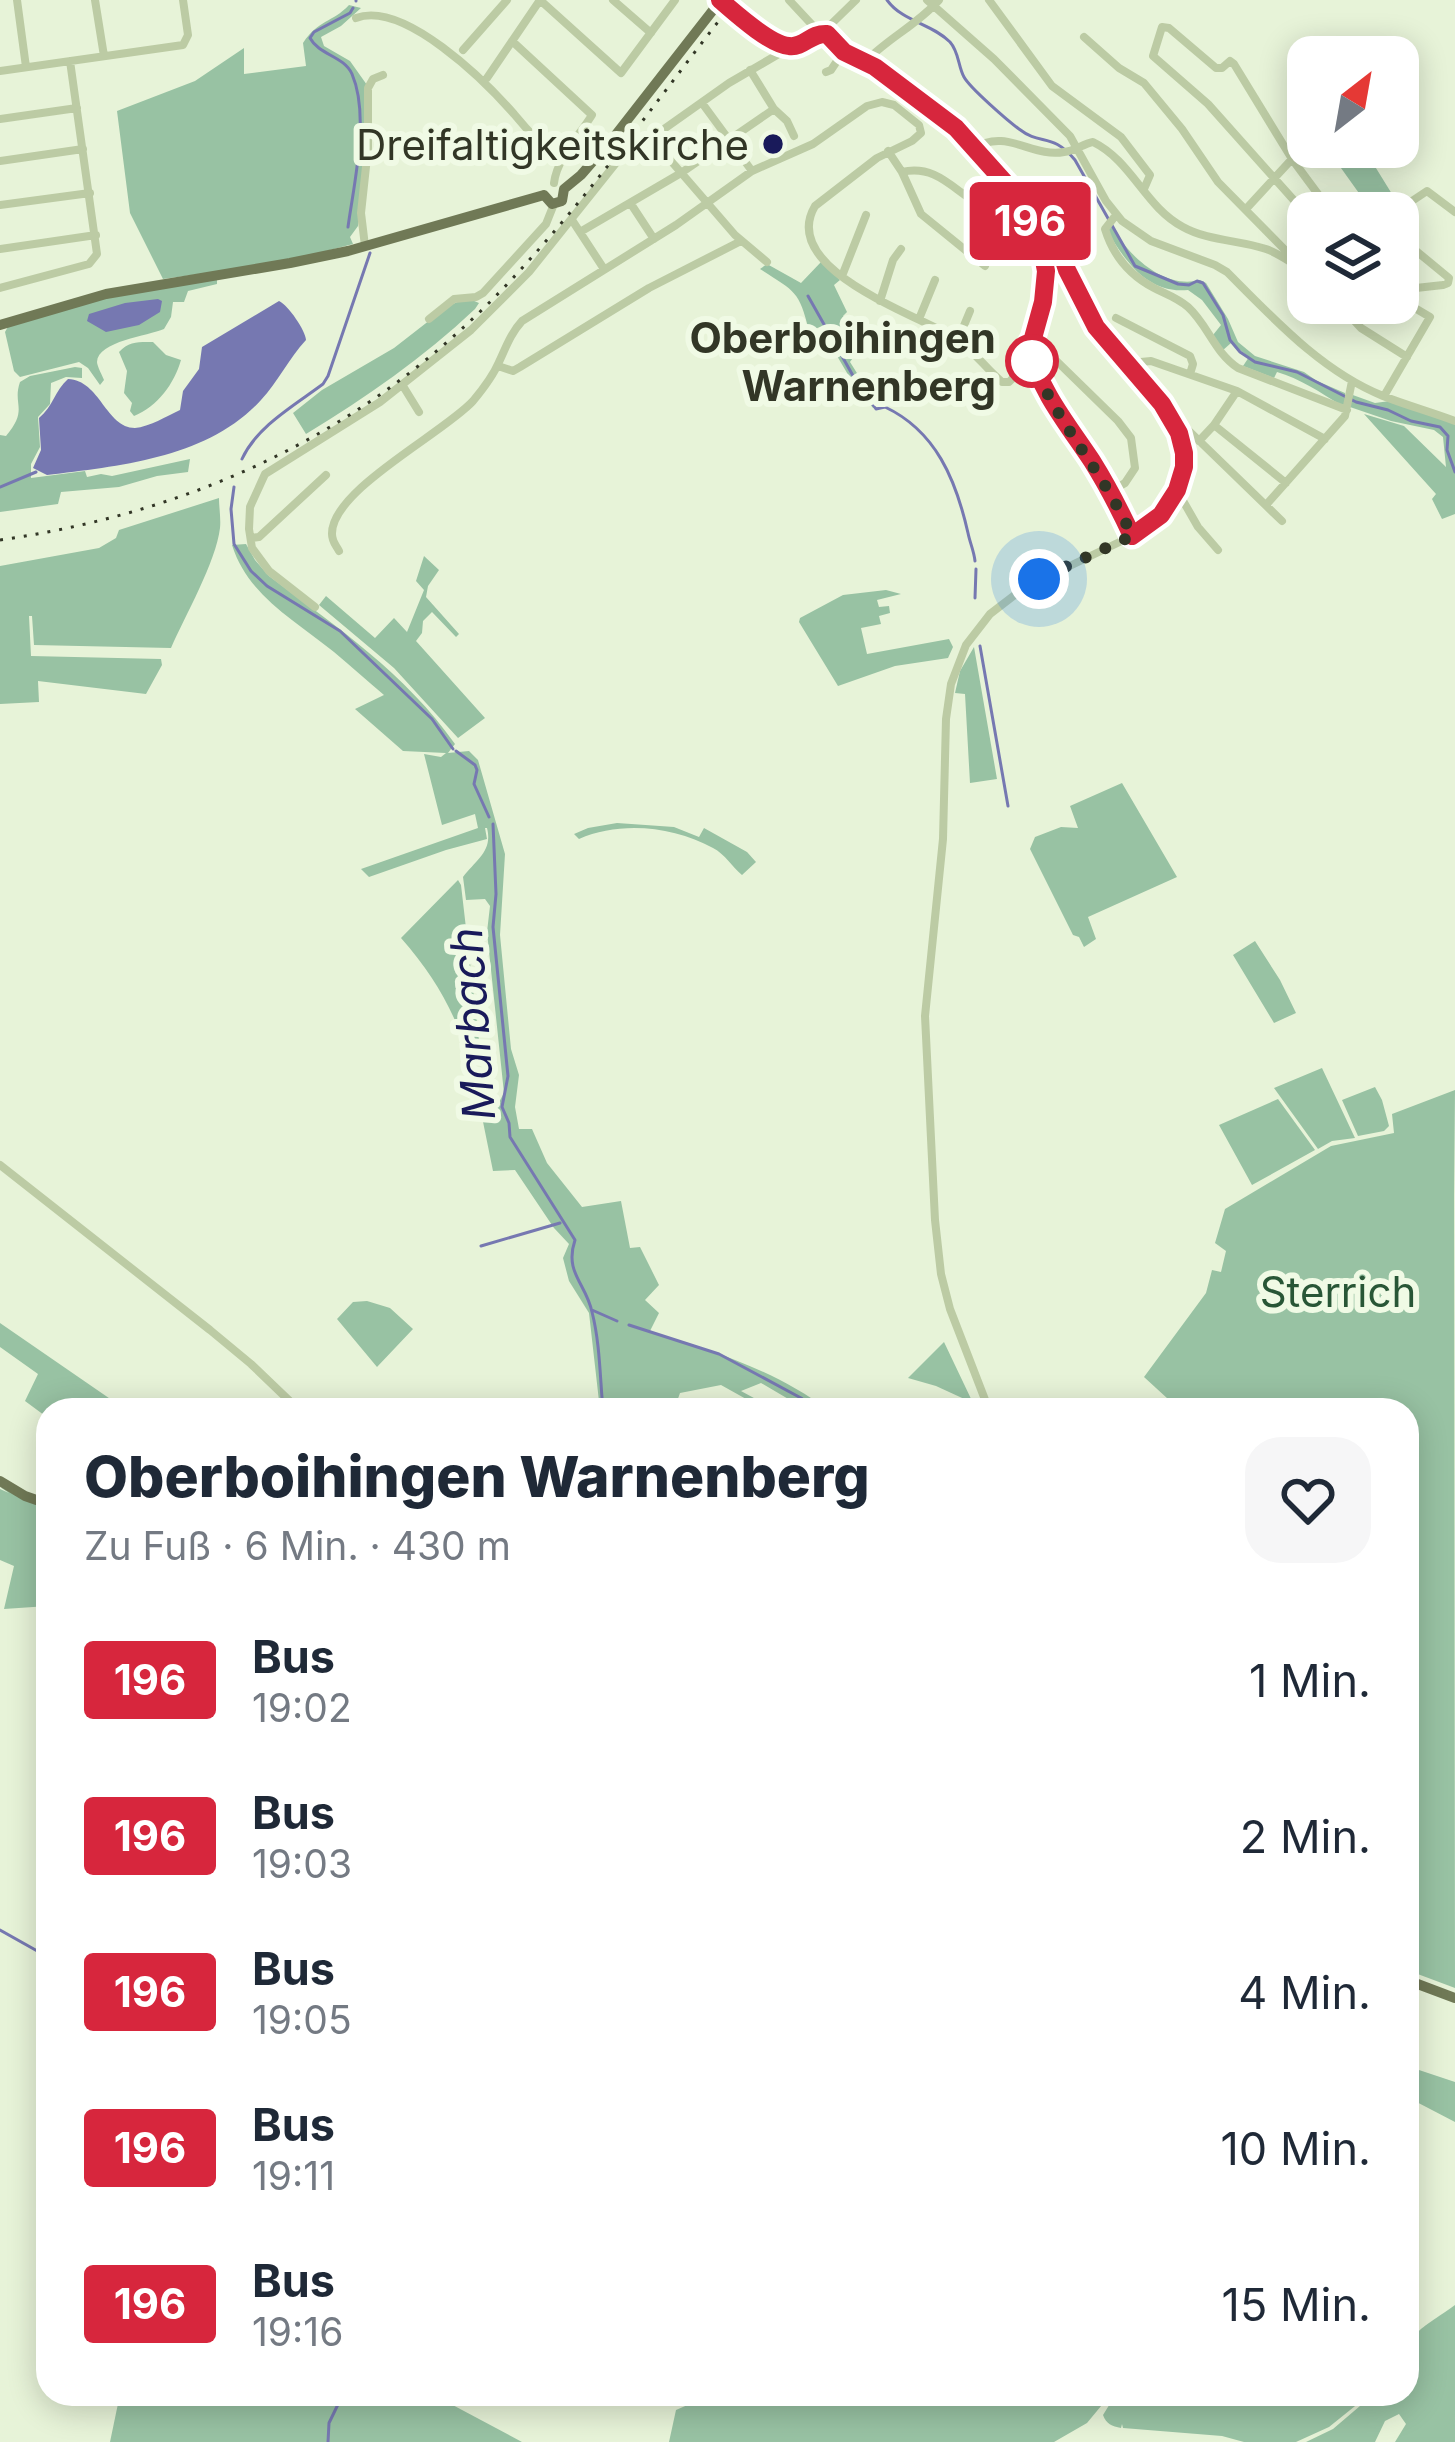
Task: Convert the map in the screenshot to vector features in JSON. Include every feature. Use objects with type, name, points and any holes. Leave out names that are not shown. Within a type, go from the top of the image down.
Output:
[{"type":"main road","points":[[549,200],[545,188],[581,175],[720,2]]},
{"type":"main road","points":[[0,325],[106,294],[348,251],[563,199],[559,186]]},
{"type":"main road","points":[[0,1481],[36,1500]]},
{"type":"main road","points":[[1419,1985],[1455,1999]]},
{"type":"street","points":[[17,0],[26,67]]},
{"type":"street","points":[[95,0],[104,56]]},
{"type":"street","points":[[0,71],[179,46],[188,35],[183,0]]},
{"type":"street","points":[[463,50],[507,0]]},
{"type":"street","points":[[487,79],[540,0],[621,74],[675,0]]},
{"type":"street","points":[[614,0],[651,33]]},
{"type":"street","points":[[789,0],[844,52],[956,128],[1017,196],[1051,220],[1085,308],[1130,370],[1162,404],[1175,424],[1184,453],[1177,490],[1155,520],[1132,536],[1039,579],[1000,604],[981,623],[957,664],[949,698],[943,839],[926,1016],[935,1220],[950,1309],[984,1398]]},
{"type":"street","points":[[720,2],[784,45],[793,46],[822,33],[856,0]]},
{"type":"street","points":[[989,0],[1052,86],[1135,152],[1150,176],[1144,189]]},
{"type":"street","points":[[865,62],[918,22],[933,2],[1056,121],[1111,219],[1227,272],[1351,384],[1455,421]]},
{"type":"street","points":[[356,18],[372,4]]},
{"type":"street","points":[[1287,151],[1234,64],[1216,68],[1165,26],[1160,29],[1152,54],[1155,58],[1208,104],[1287,193]]},
{"type":"street","points":[[447,36],[560,162]]},
{"type":"street","points":[[1084,37],[1144,83],[1218,182],[1287,252]]},
{"type":"street","points":[[512,41],[592,115],[560,162],[554,176],[559,186]]},
{"type":"street","points":[[315,607],[269,572],[250,538],[250,506],[265,474],[403,386],[489,314],[616,163],[777,55],[784,45]]},
{"type":"street","points":[[826,72],[844,52]]},
{"type":"street","points":[[0,288],[89,264],[97,254],[70,61]]},
{"type":"street","points":[[750,70],[794,136]]},
{"type":"street","points":[[365,246],[361,213],[368,88],[373,79],[383,76]]},
{"type":"street","points":[[339,551],[333,529],[349,501],[463,411],[497,366],[522,321],[752,171],[812,144],[863,108],[882,102],[894,104],[914,120],[921,133],[821,200],[808,227],[814,245],[842,276],[958,340],[1002,382],[1009,382],[1030,342],[1043,302],[1045,260],[1017,196]]},
{"type":"street","points":[[702,103],[752,171]]},
{"type":"street","points":[[0,119],[77,108]]},
{"type":"street","points":[[580,232],[681,173],[775,109]]},
{"type":"street","points":[[650,140],[741,241],[767,262]]},
{"type":"street","points":[[974,148],[999,140],[1070,150],[1093,142],[1118,159],[1164,213],[1184,228],[1264,248],[1287,260]]},
{"type":"street","points":[[0,160],[83,149]]},
{"type":"street","points":[[888,151],[921,214],[985,266]]},
{"type":"street","points":[[1246,209],[1287,164]]},
{"type":"street","points":[[902,172],[933,173],[991,210]]},
{"type":"street","points":[[1419,196],[1427,190],[1455,212]]},
{"type":"street","points":[[0,206],[90,193]]},
{"type":"street","points":[[428,319],[454,299],[483,292],[545,224],[549,200]]},
{"type":"street","points":[[631,204],[654,239]]},
{"type":"street","points":[[842,276],[866,215]]},
{"type":"street","points":[[1111,219],[1105,234],[1128,271],[1190,309],[1226,360],[1347,407]]},
{"type":"street","points":[[572,220],[604,269]]},
{"type":"street","points":[[0,249],[96,236]]},
{"type":"street","points":[[497,366],[520,368],[649,288],[741,241]]},
{"type":"street","points":[[880,301],[901,249]]},
{"type":"street","points":[[1419,252],[1447,274],[1449,281],[1419,290]]},
{"type":"street","points":[[919,319],[935,280]]},
{"type":"street","points":[[1384,396],[1430,316],[1419,308]]},
{"type":"street","points":[[958,340],[970,311]]},
{"type":"street","points":[[1115,318],[1190,356],[1190,374]]},
{"type":"street","points":[[1357,324],[1407,357]]},
{"type":"street","points":[[1030,342],[1037,373],[1065,427],[1091,460],[1132,536]]},
{"type":"street","points":[[1030,342],[1110,411],[1131,438],[1135,468],[1110,492]]},
{"type":"street","points":[[1130,370],[1146,360],[1190,374],[1237,391],[1325,440]]},
{"type":"street","points":[[1017,368],[1037,373]]},
{"type":"street","points":[[1266,505],[1325,440],[1347,407],[1351,384]]},
{"type":"street","points":[[403,386],[419,412]]},
{"type":"street","points":[[1199,441],[1237,391]]},
{"type":"street","points":[[1175,424],[1186,428],[1282,521]]},
{"type":"street","points":[[1214,425],[1286,483]]},
{"type":"street","points":[[250,538],[259,537],[326,475]]},
{"type":"street","points":[[1177,490],[1218,550]]},
{"type":"street","points":[[0,1165],[220,1338],[286,1398]]},
{"type":"green space","points":[[349,5],[361,8],[321,37],[324,46],[350,61],[367,85],[367,148],[358,226],[350,237],[353,244],[280,263],[163,279],[130,213],[117,111],[195,81],[244,48],[244,74],[306,66],[303,43]]},
{"type":"green space","points":[[1341,168],[1376,168],[1391,192],[1358,192]]},
{"type":"green space","points":[[1110,224],[1136,258],[1160,275],[1206,283],[1238,342],[1255,356],[1304,372],[1345,393],[1345,404],[1277,372],[1274,378],[1243,366],[1249,357],[1231,343],[1222,351],[1213,335],[1221,325],[1202,300],[1188,290],[1162,287],[1140,274],[1108,232]]},
{"type":"green space","points":[[821,262],[840,280],[834,285],[856,344],[850,362],[877,405],[873,408],[820,327],[809,331],[794,293],[760,269],[767,264],[801,283]]},
{"type":"green space","points":[[217,279],[217,284],[188,291],[184,302],[173,302],[164,329],[106,349],[97,362],[104,380],[100,385],[79,362],[20,377],[14,371],[5,332],[9,325],[90,301]]},
{"type":"green space","points":[[467,298],[479,303],[435,344],[306,434],[293,413],[322,390],[394,348],[448,306]]},
{"type":"green space","points":[[153,342],[166,355],[181,360],[164,393],[134,416],[124,393],[127,371],[119,352],[130,344]]},
{"type":"green space","points":[[82,368],[82,378],[51,383],[50,404],[38,417],[40,447],[31,464],[31,478],[85,471],[87,477],[112,476],[190,459],[188,472],[119,487],[61,492],[58,504],[0,512],[0,435],[6,436],[17,419],[20,382]]},
{"type":"green space","points":[[1350,394],[1375,403],[1390,401],[1455,423],[1455,514],[1442,519],[1432,499],[1436,494],[1364,414],[1404,426],[1446,467],[1443,437],[1434,430],[1350,407]]},
{"type":"green space","points":[[219,498],[220,528],[213,557],[171,648],[34,645],[29,616],[31,656],[161,659],[146,694],[38,681],[39,702],[0,704],[0,566],[99,548],[116,538],[119,530]]},
{"type":"green space","points":[[246,544],[269,576],[415,695],[455,744],[448,753],[469,751],[478,760],[505,854],[500,935],[511,1049],[519,1075],[515,1107],[519,1129],[532,1129],[547,1163],[582,1207],[621,1201],[630,1248],[640,1247],[659,1285],[645,1300],[659,1313],[650,1331],[720,1354],[811,1398],[787,1398],[761,1383],[741,1391],[754,1398],[721,1385],[680,1393],[678,1398],[599,1398],[589,1313],[569,1281],[563,1258],[569,1244],[515,1170],[493,1171],[480,1107],[498,1104],[504,1093],[487,932],[490,906],[485,899],[466,900],[463,877],[485,849],[488,836],[487,828],[487,839],[369,877],[361,869],[478,828],[475,814],[442,825],[424,754],[441,757],[446,753],[403,751],[355,709],[384,695],[274,606],[249,579],[232,545]]},
{"type":"green space","points":[[424,556],[439,570],[426,597],[459,634],[456,637],[432,612],[416,641],[485,718],[458,738],[394,668],[319,605],[326,596],[375,638],[394,618],[407,632],[424,590],[416,581]]},
{"type":"green space","points":[[886,590],[901,594],[877,600],[879,607],[889,606],[890,613],[879,616],[881,624],[861,628],[867,654],[949,639],[953,647],[948,658],[895,666],[838,686],[800,618],[843,595]]},
{"type":"green space","points":[[974,647],[997,779],[970,783],[965,694],[955,693],[960,671]]},
{"type":"green space","points":[[1122,783],[1177,877],[1088,917],[1096,939],[1084,947],[1073,935],[1030,849],[1035,837],[1061,827],[1078,828],[1070,806]]},
{"type":"green space","points":[[617,823],[674,827],[699,837],[704,828],[756,862],[742,875],[713,848],[646,828],[579,839],[574,834]]},
{"type":"green space","points":[[458,880],[480,1049],[471,1062],[443,996],[401,938]]},
{"type":"green space","points":[[1255,941],[1296,1013],[1274,1023],[1233,955]]},
{"type":"green space","points":[[1322,1068],[1355,1138],[1332,1141],[1318,1149],[1274,1088]]},
{"type":"green space","points":[[1375,1087],[1389,1126],[1358,1136],[1342,1100]]},
{"type":"green space","name":"Sterrich","points":[[1455,1090],[1455,1988],[1419,1974],[1419,1398],[1167,1398],[1144,1377],[1206,1293],[1212,1270],[1221,1272],[1226,1251],[1215,1243],[1225,1209],[1331,1146],[1394,1133],[1392,1114]]},
{"type":"green space","points":[[1278,1099],[1315,1150],[1252,1185],[1219,1125]]},
{"type":"green space","points":[[353,1302],[390,1308],[413,1329],[377,1367],[337,1319]]},
{"type":"green space","points":[[0,1323],[109,1398],[36,1398],[36,1409],[25,1401],[38,1374],[0,1347]]},
{"type":"green space","points":[[944,1342],[971,1398],[962,1398],[908,1378]]},
{"type":"green space","points":[[0,1487],[36,1502],[36,1607],[4,1609],[14,1566],[0,1560],[0,1489],[9,1493]]},
{"type":"green space","points":[[1419,2070],[1455,2082],[1455,2122],[1419,2103]]},
{"type":"green space","points":[[1455,2305],[1455,2442],[1395,2442],[1406,2424],[1399,2414],[1385,2421],[1375,2442],[1306,2442],[1333,2429],[1360,2406],[1419,2406],[1419,2330]]},
{"type":"green space","points":[[118,2406],[454,2406],[522,2442],[110,2442]]},
{"type":"green space","points":[[685,2406],[1101,2406],[1087,2423],[1054,2442],[669,2442],[676,2410]]},
{"type":"green space","points":[[1109,2406],[1355,2406],[1329,2427],[1296,2442],[1244,2442],[1123,2428],[1122,2424],[1121,2428],[1103,2415]]},
{"type":"water","points":[[162,301],[160,312],[139,325],[106,332],[87,321],[89,314]]},
{"type":"water","points":[[279,301],[296,319],[306,340],[267,393],[240,420],[162,456],[47,475],[33,468],[41,450],[39,418],[68,379],[88,387],[125,426],[152,423],[180,410],[183,391],[199,369],[202,347]]},
{"type":"waterway","points":[[887,0],[950,42],[968,82],[1007,119],[1027,134],[1060,146],[1075,160],[1135,266],[1178,284],[1203,283],[1223,315],[1230,340],[1255,362],[1297,372],[1356,402],[1440,427],[1448,436],[1447,450],[1455,472]]},
{"type":"waterway","name":"Marbach","points":[[348,227],[359,150],[357,91],[348,68],[310,38],[353,8]]},
{"type":"waterway","name":"Marbach","points":[[242,459],[267,426],[328,376],[370,253]]},
{"type":"waterway","points":[[808,296],[876,409],[885,407],[903,417],[931,443],[957,494],[975,561]]},
{"type":"waterway","points":[[0,487],[36,472]]},
{"type":"waterway","name":"Marbach","points":[[234,487],[234,544],[251,571],[340,631],[432,719],[453,749]]},
{"type":"waterway","points":[[975,598],[976,569]]},
{"type":"waterway","points":[[980,646],[1008,806]]},
{"type":"waterway","name":"Marbach","points":[[456,751],[475,765],[474,784],[489,817]]},
{"type":"waterway","name":"Marbach","points":[[493,824],[493,927],[508,1076],[502,1107],[510,1137],[575,1240],[572,1261],[595,1324],[602,1398]]},
{"type":"waterway","points":[[481,1246],[560,1223]]},
{"type":"waterway","points":[[592,1310],[617,1321]]},
{"type":"waterway","points":[[629,1325],[719,1354],[801,1398]]},
{"type":"waterway","points":[[0,1930],[36,1950]]},
{"type":"waterway","points":[[328,2442],[329,2423],[337,2406]]},
{"type":"railway","points":[[0,540],[74,527],[213,484],[342,420],[401,379],[458,332],[542,246],[735,0]]},
{"type":"bus line","name":"196","points":[[720,0],[784,45],[827,34],[837,47],[875,67],[956,128],[1017,196],[1042,250],[1046,271],[1043,302],[1028,347],[1031,358],[1065,427],[1091,460],[1132,536],[1161,515],[1177,490],[1184,467],[1179,433],[1170,414],[1096,327],[1067,270],[1051,220],[1028,203]]},
{"type":"place","name":"Dreifaltigkeitskirche","points":[[773,144]]},
{"type":"place","name":"Oberboihingen Warnenberg","points":[[1032,361]]},
{"type":"route","points":[[1032,361],[1065,427],[1091,460],[1132,536],[1039,579]]}]
